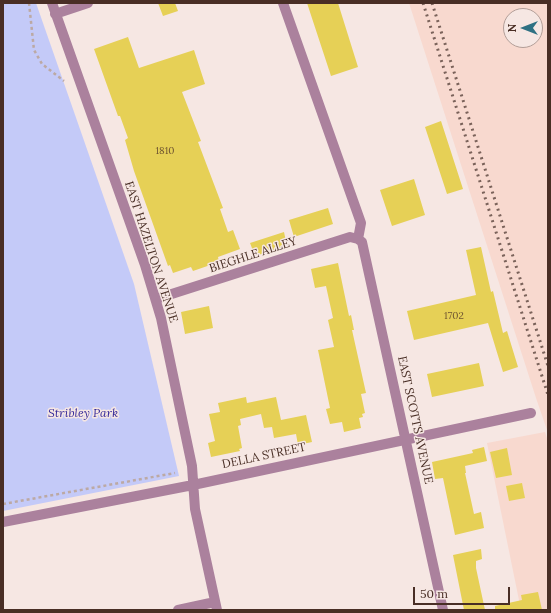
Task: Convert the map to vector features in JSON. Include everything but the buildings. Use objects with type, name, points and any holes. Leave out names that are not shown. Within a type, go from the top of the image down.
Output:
[{"type":"street","name":"EAST HAZELTON AVENUE","points":[[52,3],[156,299],[192,466],[195,509],[216,606]]},
{"type":"street","points":[[55,14],[88,3]]},
{"type":"street","points":[[283,3],[361,223],[358,239]]},
{"type":"street","name":"BIEGHLE ALLEY","points":[[156,299],[350,237],[358,239]]},
{"type":"street","name":"EAST SCOTTS AVENUE","points":[[358,239],[364,246],[443,610]]},
{"type":"street","name":"DELLA STREET","points":[[3,522],[193,485],[531,412]]},
{"type":"street","points":[[178,610],[216,606]]},
{"type":"path","points":[[29,3],[34,50],[42,64],[64,80]]},
{"type":"path","points":[[3,504],[175,473]]},
{"type":"shaded area","points":[[409,3],[548,3],[548,433],[536,398]]},
{"type":"shaded area","points":[[545,432],[548,441],[548,610],[521,610],[487,443]]},
{"type":"green space","name":"Stribley Park","points":[[3,3],[36,3],[134,284],[179,476],[3,511]]},
{"type":"railway","points":[[423,3],[548,395]]},
{"type":"railway","points":[[432,3],[548,366]]}]
